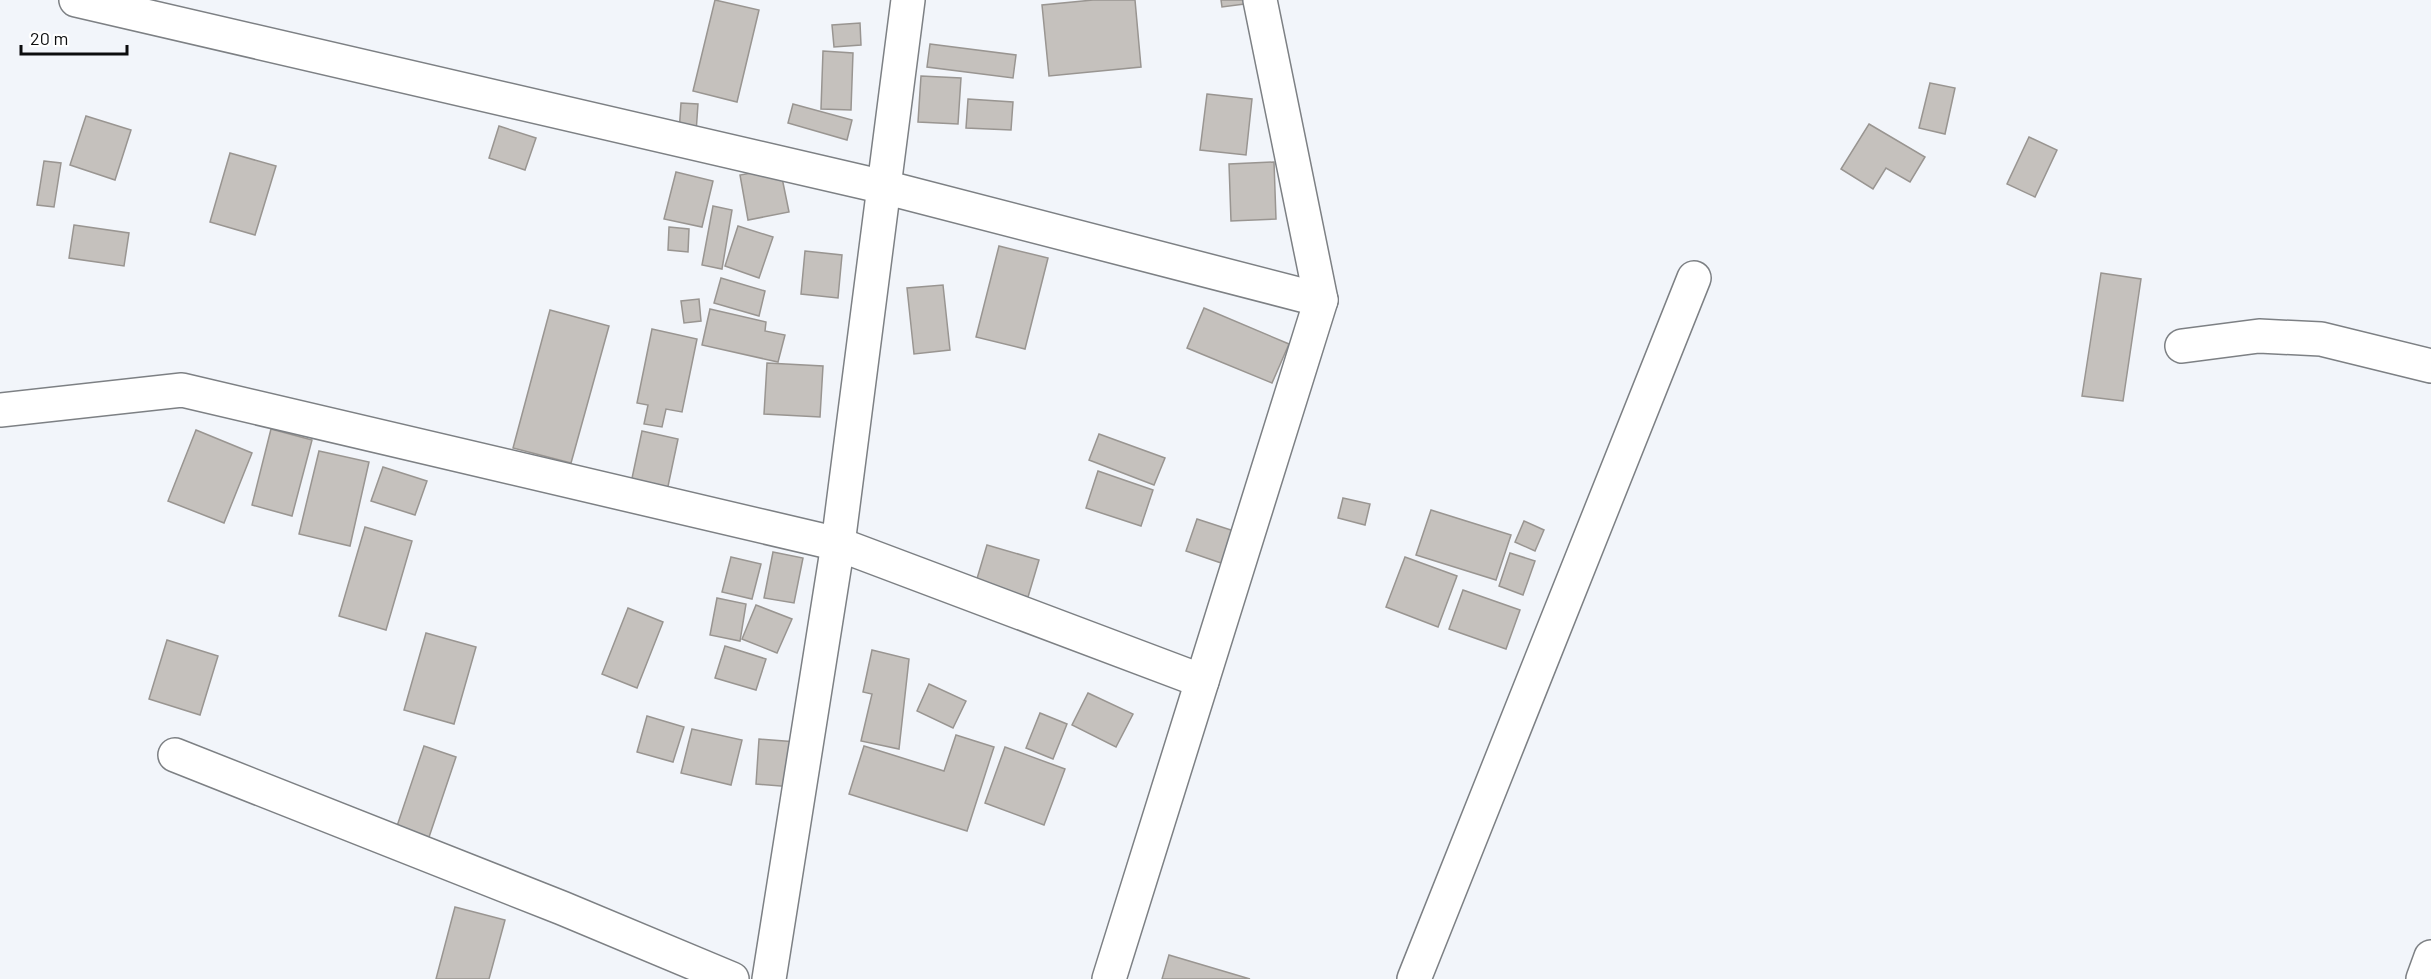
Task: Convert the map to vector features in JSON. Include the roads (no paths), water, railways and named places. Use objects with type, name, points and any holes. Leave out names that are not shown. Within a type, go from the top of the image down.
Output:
[{"type":"street","points":[[76,0],[884,187],[1321,300]]},
{"type":"street","points":[[769,979],[838,544],[908,0]]},
{"type":"street","points":[[1109,979],[1321,300],[1260,0]]},
{"type":"street","points":[[1414,979],[1694,278]]},
{"type":"street","points":[[2182,346],[2259,336],[2321,339],[2431,366]]},
{"type":"street","points":[[0,410],[182,390],[838,544],[1202,681]]},
{"type":"street","points":[[175,755],[562,908],[732,979]]},
{"type":"street","points":[[2423,979],[2431,957]]}]
